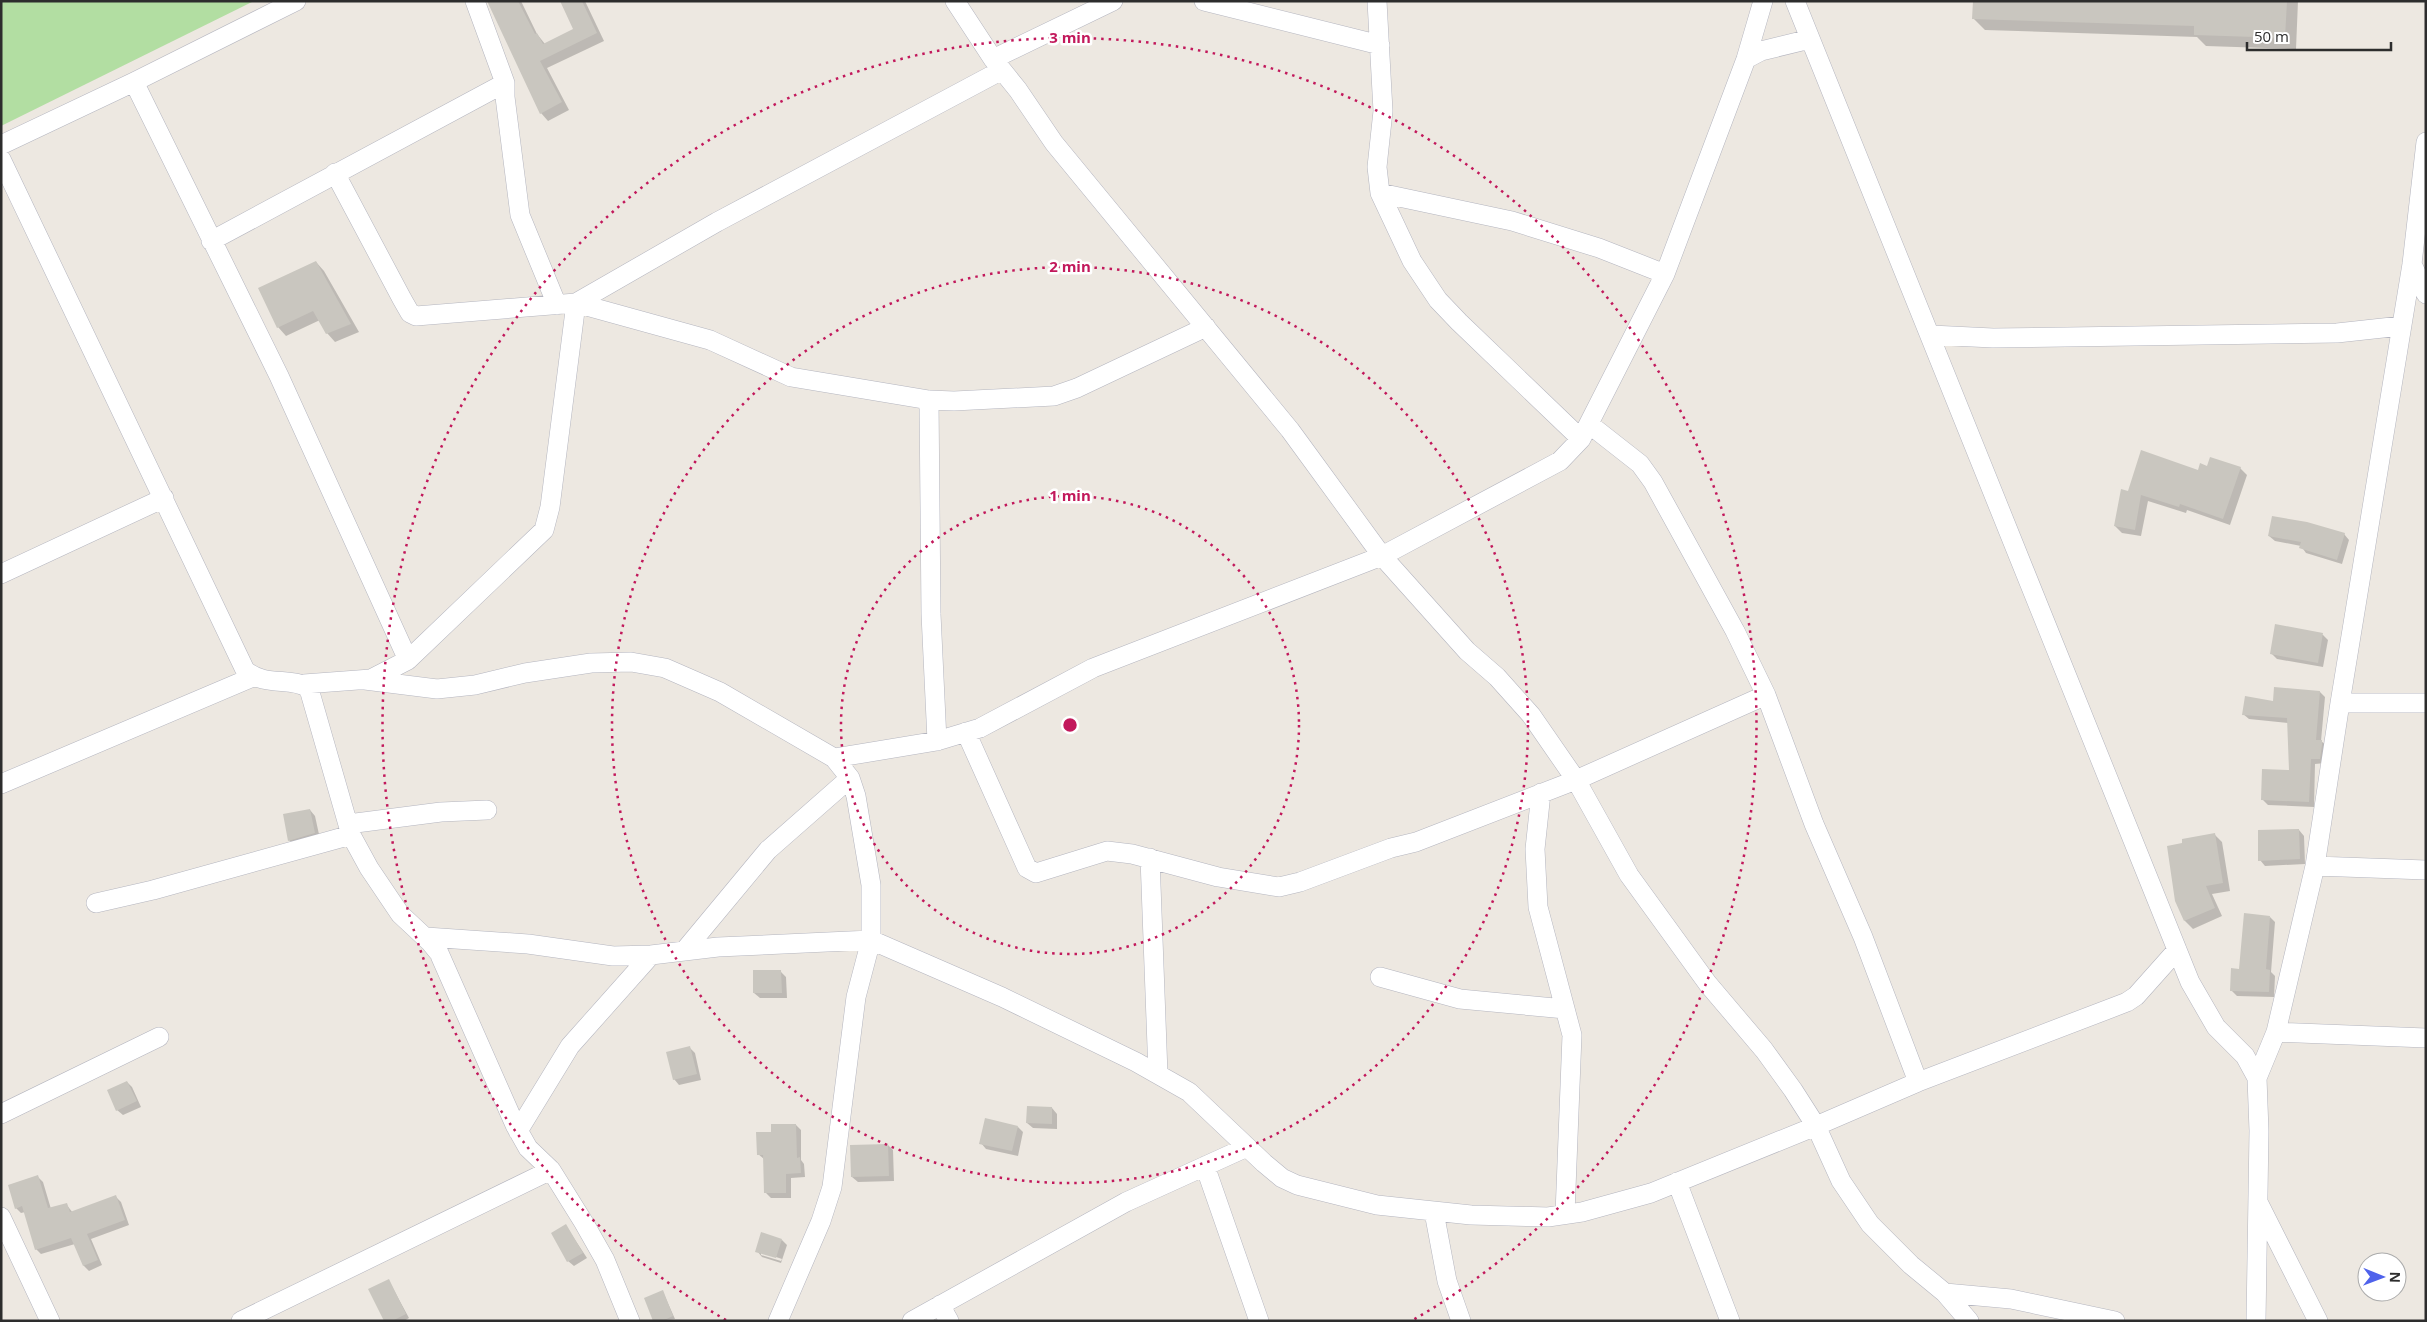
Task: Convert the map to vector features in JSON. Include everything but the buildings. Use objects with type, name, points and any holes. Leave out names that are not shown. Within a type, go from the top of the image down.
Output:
[{"type":"street","points":[[1,145],[134,82],[296,1]]},
{"type":"street","points":[[475,1],[505,83],[505,97],[520,214],[557,305]]},
{"type":"street","points":[[955,1],[997,64],[1054,143],[1290,430],[1382,556],[1467,651],[1497,678],[1531,714],[1576,780],[1629,875],[1708,984],[1764,1050],[1793,1090],[1816,1126],[1841,1181],[1870,1224],[1910,1266],[1945,1293],[1968,1321]]},
{"type":"street","points":[[576,303],[997,64],[1113,1]]},
{"type":"street","points":[[1204,1],[1380,45]]},
{"type":"street","points":[[1377,1],[1383,110],[1377,167],[1380,193],[1412,261],[1438,300],[1459,322],[1585,431],[1640,464],[1653,482],[1736,632],[1766,695],[1814,824],[1863,937],[1918,1082]]},
{"type":"street","points":[[834,758],[937,741],[980,728],[1093,668],[1382,556],[1560,460],[1585,431],[1665,274],[1746,60],[1763,1]]},
{"type":"street","points":[[1794,1],[1931,335],[2190,982],[2216,1027],[2245,1056],[2257,1078]]},
{"type":"street","points":[[1746,60],[1761,51],[1810,39]]},
{"type":"street","points":[[134,82],[279,376],[408,660]]},
{"type":"street","points":[[211,241],[505,83]]},
{"type":"street","points":[[2256,1321],[2259,1131],[2257,1078],[2276,1032],[2315,866],[2400,326],[2412,264],[2423,191],[2426,142]]},
{"type":"street","points":[[1,159],[245,670],[253,677],[304,684],[371,679],[408,660],[544,530],[550,507],[576,303]]},
{"type":"street","points":[[336,173],[410,313],[424,317],[576,303],[710,340],[790,377],[929,400],[972,401],[1054,396],[1077,388],[1206,327]]},
{"type":"street","points":[[1380,193],[1512,221],[1599,248],[1665,274]]},
{"type":"street","points":[[2412,264],[2426,294]]},
{"type":"street","points":[[1931,335],[2002,338],[2337,333],[2400,326]]},
{"type":"street","points":[[929,400],[931,614],[937,741]]},
{"type":"street","points":[[3,569],[164,498]]},
{"type":"street","points":[[365,680],[437,689],[475,685],[592,662],[631,662],[665,668],[720,692],[834,758],[850,778],[856,796],[871,886],[871,940],[856,997],[832,1187],[821,1221],[778,1321]]},
{"type":"street","points":[[3,778],[253,677]]},
{"type":"street","points":[[304,684],[309,689],[315,703],[349,829],[369,868],[400,914],[426,937],[439,953],[492,1078],[518,1131],[528,1148],[551,1170],[604,1260],[630,1321]]},
{"type":"street","points":[[966,732],[1026,868],[1036,873],[1107,851],[1150,858],[1218,877],[1279,887],[1300,882],[1391,848],[1416,842],[1576,780],[1766,695]]},
{"type":"street","points":[[2340,702],[2426,703]]},
{"type":"street","points":[[685,950],[768,850],[850,778]]},
{"type":"street","points":[[1541,793],[1535,849],[1538,908],[1565,1009],[1572,1045],[1565,1214]]},
{"type":"street","points":[[96,903],[153,890],[349,829],[441,812],[487,810]]},
{"type":"street","points":[[1150,858],[1158,1074]]},
{"type":"street","points":[[2315,866],[2426,870]]},
{"type":"street","points":[[426,937],[528,944],[613,956],[651,955],[685,950],[871,940],[1002,997],[1158,1074],[1189,1092],[1282,1178],[1297,1185],[1377,1205],[1471,1215],[1548,1217],[1582,1212],[1642,1195],[1816,1126],[1918,1082],[2127,1002],[2136,996],[2177,950]]},
{"type":"street","points":[[518,1131],[570,1046],[651,955]]},
{"type":"street","points":[[1380,977],[1460,999],[1565,1009]]},
{"type":"street","points":[[2276,1032],[2426,1038]]},
{"type":"street","points":[[1,1114],[159,1037]]},
{"type":"street","points":[[912,1321],[944,1313],[1126,1202],[1247,1147]]},
{"type":"street","points":[[1205,1166],[1259,1321]]},
{"type":"street","points":[[241,1321],[551,1170]]},
{"type":"street","points":[[1677,1182],[1730,1321]]},
{"type":"street","points":[[2257,1200],[2318,1321]]},
{"type":"street","points":[[1434,1212],[1447,1281],[1461,1321]]},
{"type":"street","points":[[1,1217],[50,1321]]},
{"type":"street","points":[[1945,1293],[2011,1298],[2115,1321]]},
{"type":"green space","points":[[1,1],[254,1],[1,126]]}]
